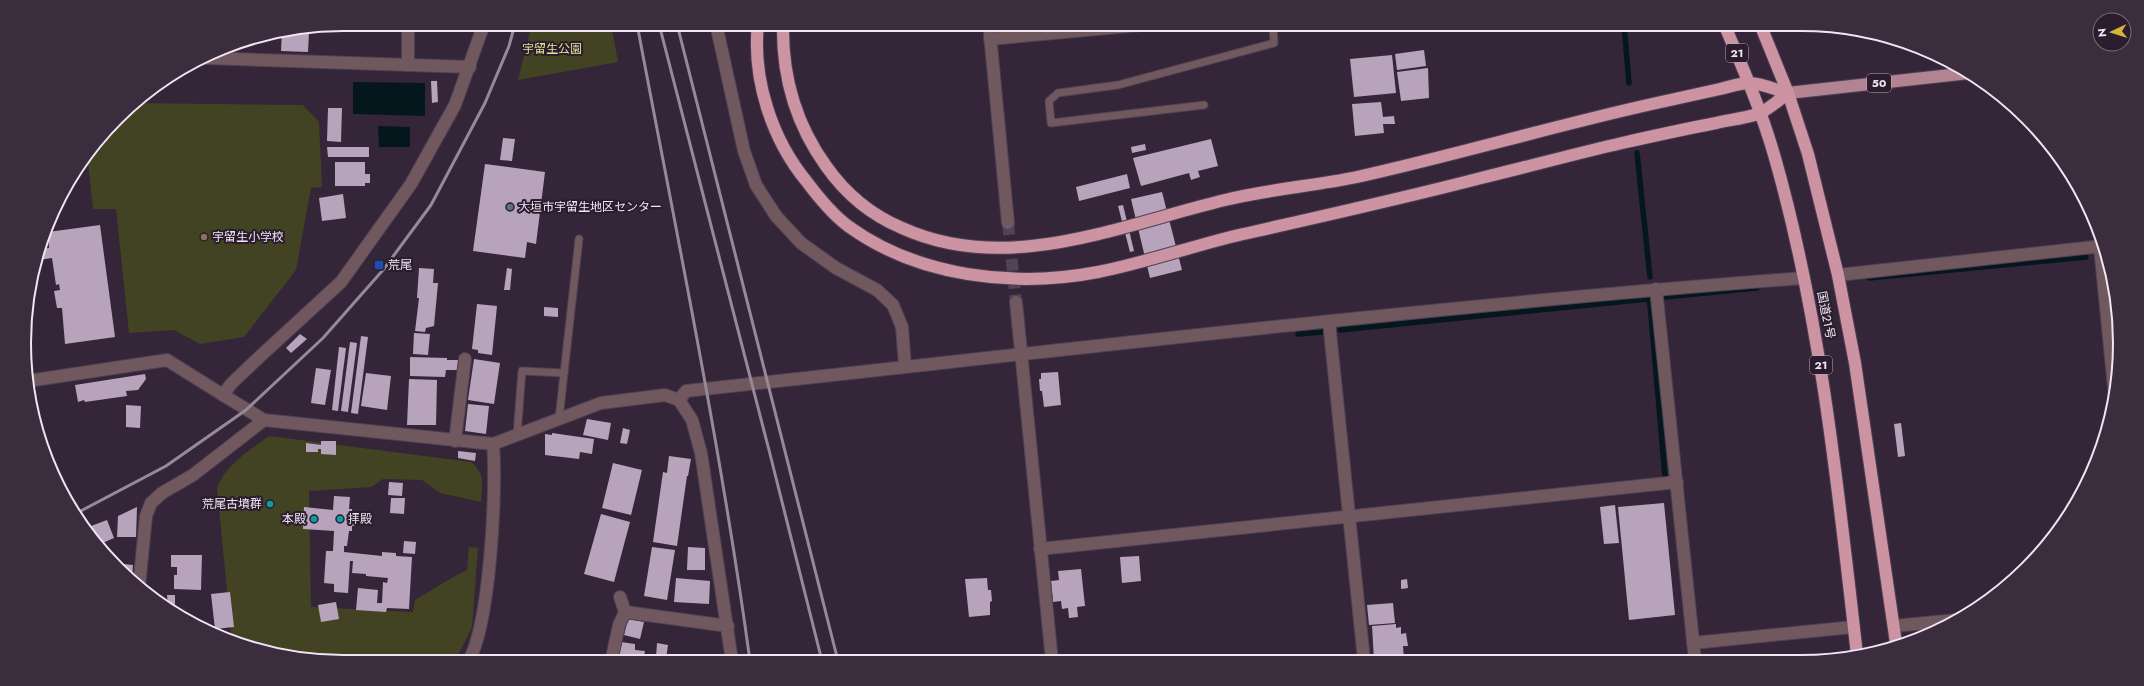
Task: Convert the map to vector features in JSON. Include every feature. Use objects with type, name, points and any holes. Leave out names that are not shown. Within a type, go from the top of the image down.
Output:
[{"type":"highway","points":[[757,31],[759,73],[768,112],[781,145],[798,172],[822,201],[846,225],[876,244],[909,258],[949,270],[989,276],[1030,279],[1064,278],[1100,272],[1237,236],[1365,208],[1610,146],[1760,113],[1788,93]]},
{"type":"highway","points":[[783,31],[783,51],[788,84],[798,117],[813,148],[833,176],[857,201],[887,222],[919,236],[947,244],[990,249],[1025,248],[1082,238],[1228,199],[1356,177],[1610,113],[1749,83],[1788,93]]},
{"type":"highway","name":"21","points":[[1727,31],[1749,83]]},
{"type":"highway","name":"国道21号","points":[[1763,31],[1788,93],[1808,154],[1838,274],[1858,379],[1896,640]]},
{"type":"highway","name":"国道21号","points":[[1749,83],[1775,157],[1804,278],[1824,386],[1855,650]]},
{"type":"main road","name":"50","points":[[1788,93],[1959,74]]},
{"type":"street","points":[[408,31],[408,65]]},
{"type":"street","points":[[223,395],[237,378],[341,282],[411,184],[455,105],[470,67],[482,31]]},
{"type":"street","points":[[718,31],[744,151],[756,185],[776,216],[800,243],[836,268],[877,290],[893,304],[902,327],[905,366]]},
{"type":"street","points":[[989,31],[1008,223]]},
{"type":"street","points":[[990,39],[1076,31]]},
{"type":"street","points":[[216,58],[470,67]]},
{"type":"street","points":[[1838,274],[2097,247]]},
{"type":"street","points":[[2104,270],[2112,363]]},
{"type":"street","points":[[679,400],[686,391],[1021,353],[1656,289],[1804,278]]},
{"type":"street","points":[[1656,289],[1694,655]]},
{"type":"street","points":[[1016,302],[1051,655]]},
{"type":"street","points":[[1329,322],[1363,655]]},
{"type":"street","points":[[455,441],[465,359]]},
{"type":"street","points":[[34,380],[166,360],[264,420],[493,444],[601,403],[665,395],[679,400],[692,420],[702,453],[731,655]]},
{"type":"street","points":[[140,580],[146,516],[151,503],[162,493],[193,475],[264,420]]},
{"type":"street","points":[[471,655],[481,626],[490,555],[495,461],[493,444]]},
{"type":"street","points":[[1040,549],[1349,515],[1677,482]]},
{"type":"street","points":[[613,655],[619,625],[625,612],[620,597]]},
{"type":"street","points":[[625,612],[728,626]]},
{"type":"street","points":[[1894,626],[1942,621]]},
{"type":"street","points":[[1693,643],[1853,627]]},
{"type":"lane","points":[[1204,105],[1051,123],[1049,100],[1058,93],[1118,85],[1274,43],[1273,31]]},
{"type":"lane","points":[[559,419],[579,239]]},
{"type":"lane","points":[[517,435],[522,370],[564,373]]},
{"type":"green space","name":"宇留生公園","points":[[530,31],[612,31],[618,62],[518,80]]},
{"type":"green space","points":[[143,103],[303,105],[319,122],[322,187],[311,188],[296,270],[244,337],[200,344],[174,330],[129,333],[116,209],[93,209],[88,164],[108,137]]},
{"type":"green space","points":[[269,436],[471,462],[479,471],[482,480],[481,502],[440,493],[422,480],[383,479],[371,487],[309,491],[311,607],[413,612],[415,600],[467,570],[469,547],[478,548],[472,627],[458,655],[323,654],[282,649],[231,634],[217,488],[226,472],[246,453]]},
{"type":"shaded area","points":[[353,82],[425,83],[425,116],[353,114]]},
{"type":"shaded area","points":[[378,126],[410,127],[410,147],[379,147]]},
{"type":"building","points":[[309,33],[308,52],[281,51],[282,37]]},
{"type":"building","points":[[1424,50],[1426,66],[1397,70],[1395,54]]},
{"type":"building","points":[[1392,55],[1396,93],[1354,97],[1350,59]]},
{"type":"building","points":[[1428,68],[1429,98],[1401,101],[1397,72]]},
{"type":"building","points":[[431,81],[437,81],[438,102],[432,103]]},
{"type":"building","points":[[1381,102],[1383,117],[1394,116],[1395,124],[1383,124],[1384,133],[1355,136],[1352,104]]},
{"type":"building","points":[[328,108],[342,108],[341,142],[327,141]]},
{"type":"building","points":[[503,138],[515,139],[512,161],[500,160]]},
{"type":"building","points":[[1211,139],[1218,166],[1198,171],[1200,177],[1191,180],[1189,173],[1141,186],[1133,158]]},
{"type":"building","points":[[1145,144],[1146,150],[1132,153],[1131,147]]},
{"type":"building","points":[[327,147],[369,147],[369,157],[328,157]]},
{"type":"building","points":[[335,162],[365,162],[365,174],[370,174],[370,183],[365,183],[365,186],[335,186]]},
{"type":"building","name":"大垣市宇留生地区センター","points":[[485,164],[545,172],[536,244],[527,242],[525,258],[473,251]]},
{"type":"building","points":[[1127,174],[1130,188],[1079,201],[1076,187]]},
{"type":"building","points":[[1162,192],[1182,270],[1150,278],[1131,199]]},
{"type":"building","points":[[343,194],[346,218],[322,221],[319,198]]},
{"type":"building","points":[[1123,205],[1134,251],[1130,252],[1118,206]]},
{"type":"building","points":[[100,225],[115,337],[65,344],[62,308],[57,308],[54,291],[60,290],[59,284],[56,285],[52,258],[43,259],[46,248],[49,248],[49,241],[52,231]]},
{"type":"building","points":[[419,268],[434,269],[433,283],[438,283],[434,326],[426,328],[425,332],[415,331],[419,298],[417,298]]},
{"type":"building","points":[[507,268],[512,269],[510,290],[504,290]]},
{"type":"building","points":[[477,304],[497,306],[492,355],[478,353],[478,350],[472,349]]},
{"type":"building","points":[[544,307],[558,308],[558,317],[544,316]]},
{"type":"building","points":[[414,333],[430,334],[428,355],[413,354]]},
{"type":"building","points":[[300,334],[307,339],[291,353],[286,348]]},
{"type":"building","points":[[361,336],[368,337],[358,414],[351,413]]},
{"type":"building","points":[[350,342],[357,343],[348,412],[341,411]]},
{"type":"building","points":[[339,347],[346,348],[338,411],[332,410]]},
{"type":"building","points":[[410,357],[447,358],[447,360],[458,360],[458,370],[446,370],[445,377],[410,376]]},
{"type":"building","points":[[474,359],[500,363],[494,404],[468,400]]},
{"type":"building","points":[[316,368],[331,370],[325,405],[311,403]]},
{"type":"building","points":[[1058,372],[1061,405],[1044,407],[1042,391],[1040,391],[1039,379],[1041,379],[1041,373]]},
{"type":"building","points":[[366,373],[391,376],[387,410],[361,406]]},
{"type":"building","points":[[145,374],[146,379],[138,390],[126,391],[127,396],[85,402],[84,400],[78,402],[75,385]]},
{"type":"building","points":[[409,379],[437,380],[436,425],[407,425]]},
{"type":"building","points":[[468,404],[489,406],[486,434],[465,431]]},
{"type":"building","points":[[126,405],[141,406],[140,428],[126,427]]},
{"type":"building","points":[[587,419],[611,423],[608,440],[583,435]]},
{"type":"building","points":[[1901,423],[1905,456],[1898,457],[1894,424]]},
{"type":"building","points":[[623,428],[630,430],[627,444],[620,443]]},
{"type":"building","points":[[552,433],[594,439],[592,454],[580,452],[579,459],[545,455],[545,434],[552,435]]},
{"type":"building","points":[[321,441],[336,441],[336,455],[321,454],[321,449],[318,449],[318,452],[306,452],[306,443],[321,445]]},
{"type":"building","points":[[458,451],[476,453],[475,461],[458,458]]},
{"type":"building","points":[[669,456],[691,459],[687,476],[677,546],[653,542],[663,472],[667,473]]},
{"type":"building","points":[[613,463],[642,470],[631,515],[602,508]]},
{"type":"building","points":[[389,482],[403,483],[402,496],[388,495]]},
{"type":"building","points":[[334,496],[350,497],[349,509],[352,509],[352,512],[356,512],[355,526],[352,526],[352,531],[349,531],[347,546],[344,546],[344,552],[382,556],[382,552],[396,553],[396,556],[412,557],[409,609],[387,608],[386,612],[356,610],[358,588],[378,590],[377,603],[382,603],[383,582],[387,583],[388,578],[352,573],[353,561],[350,561],[348,593],[334,592],[334,584],[324,583],[326,551],[333,551],[334,531],[303,529],[304,507],[333,510]]},
{"type":"building","points":[[391,498],[405,498],[404,514],[390,513]]},
{"type":"building","points":[[1664,503],[1675,615],[1629,620],[1618,507]]},
{"type":"building","points":[[1615,505],[1619,543],[1604,544],[1600,507]]},
{"type":"building","points":[[137,507],[136,537],[117,537],[118,516]]},
{"type":"building","points":[[601,514],[630,522],[614,582],[584,574]]},
{"type":"building","points":[[107,520],[114,538],[103,543],[91,526]]},
{"type":"building","points":[[404,541],[416,542],[415,554],[403,553]]},
{"type":"building","points":[[652,547],[675,550],[667,600],[644,596]]},
{"type":"building","points":[[688,547],[705,548],[705,570],[687,570]]},
{"type":"building","points":[[171,555],[202,555],[201,590],[174,589],[174,575],[177,575],[177,567],[171,567]]},
{"type":"building","points":[[1139,556],[1141,581],[1122,583],[1120,557]]},
{"type":"building","points":[[123,565],[133,565],[132,574]]},
{"type":"building","points":[[1081,569],[1085,606],[1077,607],[1078,617],[1069,618],[1068,608],[1062,609],[1061,601],[1053,602],[1051,581],[1059,580],[1058,571]]},
{"type":"building","points":[[676,578],[710,581],[709,604],[674,602]]},
{"type":"building","points":[[987,578],[988,590],[991,590],[992,601],[990,602],[990,615],[969,617],[965,579]]},
{"type":"building","points":[[1407,579],[1408,588],[1401,589],[1401,580]]},
{"type":"building","points":[[230,592],[234,627],[218,629],[215,627],[211,594]]},
{"type":"building","points":[[167,595],[175,595],[175,605],[167,600]]},
{"type":"building","points":[[336,602],[339,619],[321,622],[318,605]]},
{"type":"building","points":[[1393,603],[1395,623],[1369,625],[1367,605]]},
{"type":"building","points":[[628,619],[644,622],[640,639],[624,635]]},
{"type":"building","points":[[1396,624],[1396,628],[1401,627],[1401,634],[1406,633],[1408,646],[1403,646],[1404,655],[1374,655],[1372,626]]},
{"type":"building","points":[[621,642],[635,644],[635,650],[645,651],[644,655],[615,655],[616,650],[620,650]]},
{"type":"building","points":[[657,643],[668,645],[667,655],[656,655]]},
{"type":"waterway","points":[[1625,31],[1629,83]]},
{"type":"waterway","points":[[1637,153],[1650,277]]},
{"type":"waterway","points":[[1869,278],[2086,257]]},
{"type":"waterway","points":[[1665,297],[1757,288]]},
{"type":"waterway","points":[[1340,330],[1648,299],[1650,304],[1665,476]]},
{"type":"waterway","points":[[1298,334],[1323,332]]},
{"type":"tunnel","points":[[1008,223],[1016,302]]},
{"type":"railway","points":[[81,511],[166,466],[246,410],[323,338],[383,270],[431,205],[485,103],[509,46],[513,31]]},
{"type":"railway","points":[[638,31],[712,422],[726,501],[749,655]]},
{"type":"railway","points":[[661,31],[820,655]]},
{"type":"railway","points":[[679,31],[836,655]]},
{"type":"place","name":"大垣市宇留生地区センター","points":[[510,207]]},
{"type":"place","name":"宇留生小学校","points":[[204,237]]},
{"type":"place","name":"荒尾","points":[[379,265]]},
{"type":"place","name":"荒尾古墳群","points":[[270,504]]},
{"type":"place","name":"本殿","points":[[314,519]]},
{"type":"place","name":"拝殿","points":[[340,519]]}]
